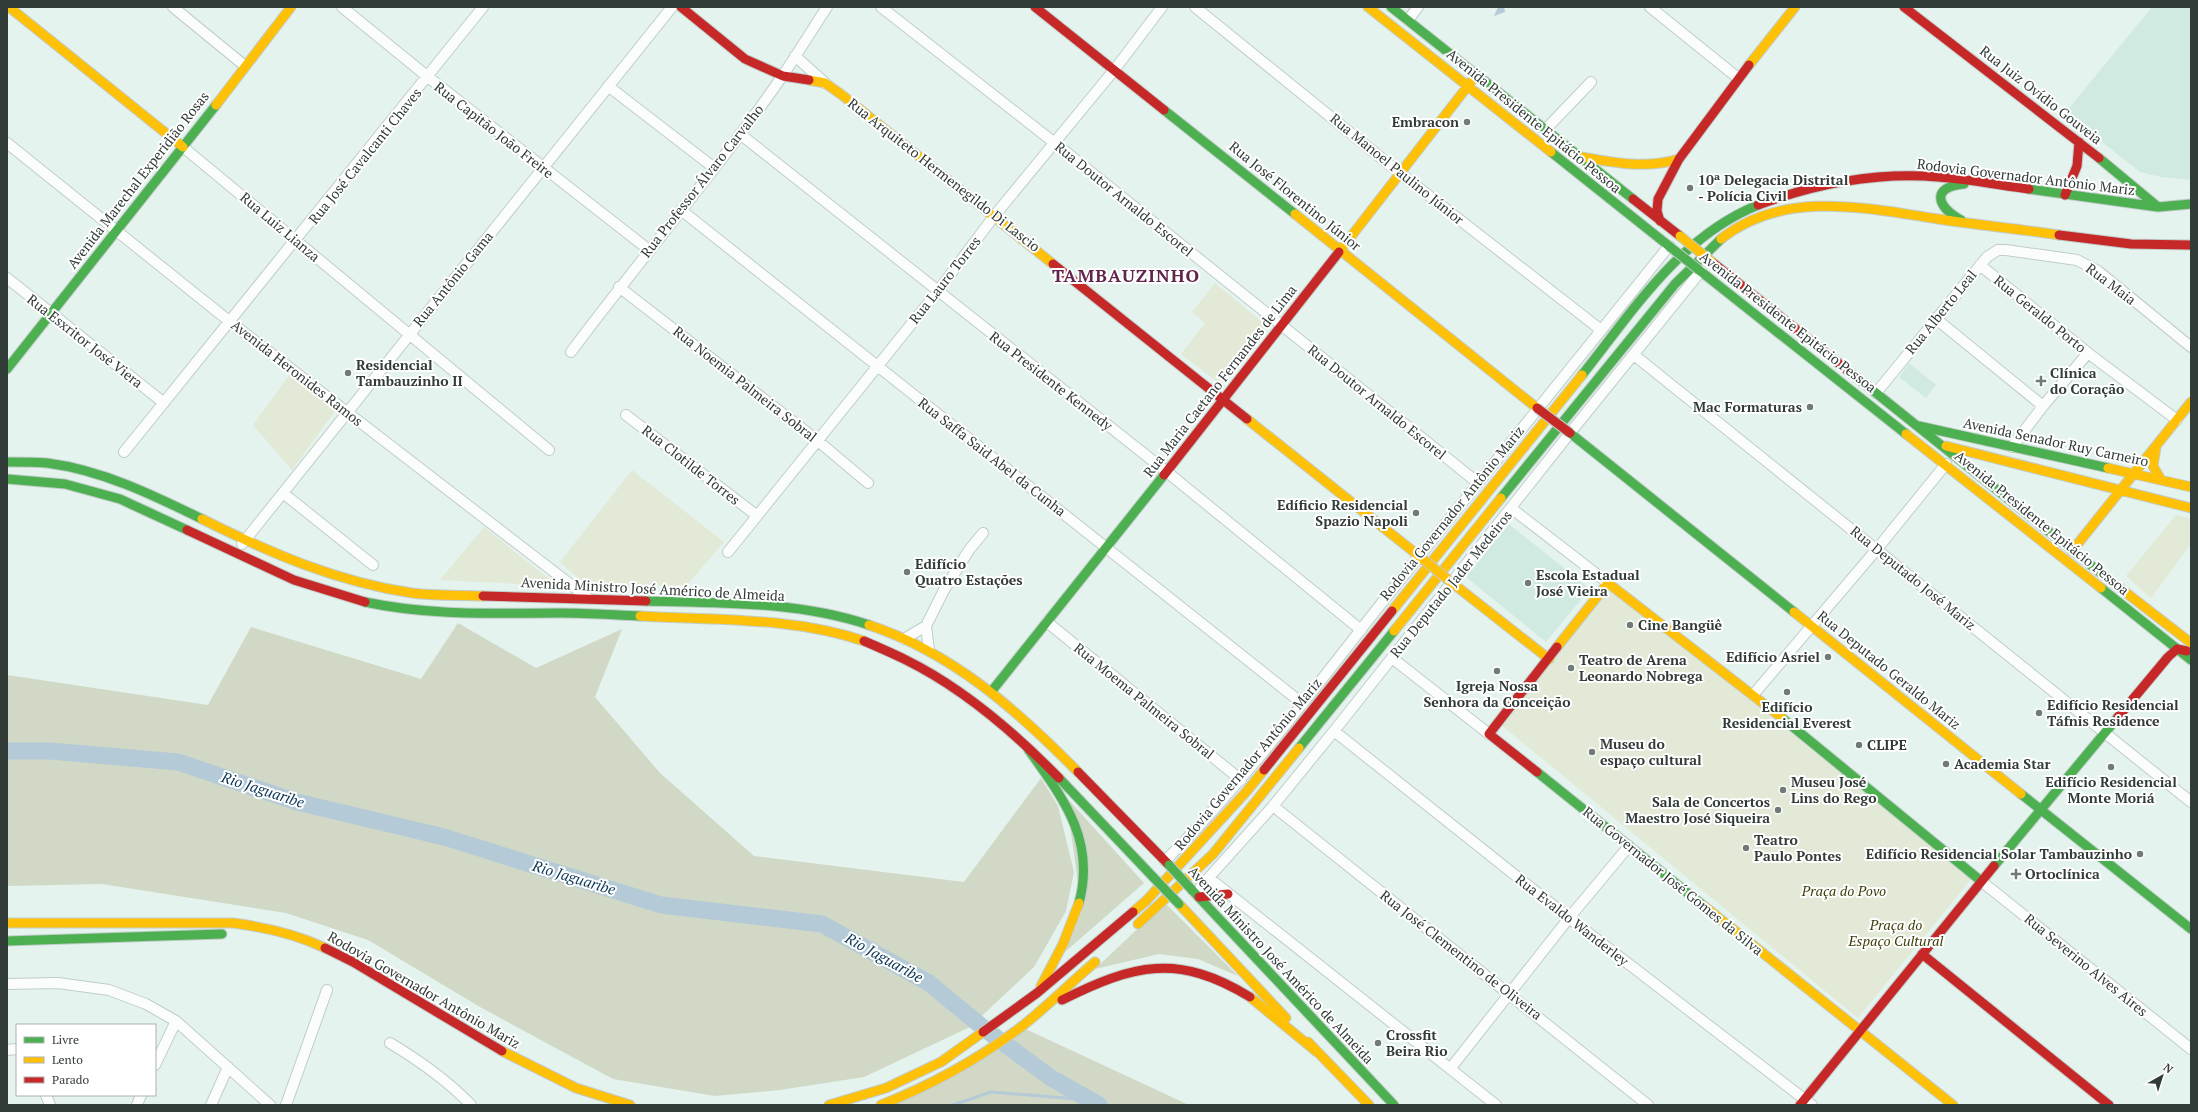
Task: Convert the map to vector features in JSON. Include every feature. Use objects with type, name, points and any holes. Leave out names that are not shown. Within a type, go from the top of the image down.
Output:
[{"type":"main road","name":"Rua Luiz Lianza","points":[[9,7],[184,147]]},
{"type":"main road","name":"Avenida Marechal Experidião Rosas","points":[[7,369],[184,147],[291,7]]},
{"type":"main road","name":"Rua Arquiteto Hermenegildo Di Lascio","points":[[681,7],[745,59],[782,76],[825,83],[995,215],[1549,660]]},
{"type":"main road","name":"Rua José Florentino Júnior","points":[[1035,7],[1115,69],[1340,251],[1570,433]]},
{"type":"main road","name":"Avenida Presidente Epitácio Pessoa","points":[[1368,7],[1921,444],[2191,660]]},
{"type":"main road","name":"Avenida Presidente Epitácio Pessoa","points":[[1392,7],[2072,551],[2191,643]]},
{"type":"main road","points":[[1660,222],[1657,211],[1658,199],[1679,158],[1738,78],[1795,7]]},
{"type":"main road","name":"Rua Juiz Ovídio Gouveia","points":[[1904,7],[2079,142],[2158,207]]},
{"type":"main road","name":"Rua Maria Caetano Fernandes de Lima","points":[[991,692],[1282,326],[1477,75]]},
{"type":"main road","points":[[2065,195],[2077,166],[2079,142]]},
{"type":"main road","points":[[1580,157],[1645,165],[1661,164],[1679,158]]},
{"type":"main road","name":"Rodovia Governador Antônio Mariz","points":[[829,1105],[886,1088],[914,1076],[941,1062],[966,1046],[1037,993],[1146,901],[1242,798],[1657,281],[1690,246],[1725,221],[1756,205],[1792,192],[1834,183],[1907,176],[1938,177],[2158,207],[2191,204]]},
{"type":"main road","points":[[1972,224],[1958,219],[1945,211],[1940,202],[1941,194],[1945,187],[1956,184],[1987,184]]},
{"type":"main road","name":"Rodovia Governador Antônio Mariz","points":[[1128,933],[1213,854],[1675,284],[1718,241],[1758,217],[1785,209],[1806,206],[1837,206],[1880,210],[2103,242],[2152,245],[2191,245]]},
{"type":"main road","points":[[2072,551],[2191,402]]},
{"type":"main road","name":"Avenida Senador Ruy Carneiro","points":[[1916,426],[2191,487]]},
{"type":"main road","name":"Rua Deputado Geraldo Mariz","points":[[1570,433],[2191,929]]},
{"type":"main road","points":[[1921,444],[1940,445]]},
{"type":"main road","name":"Avenida Senador Ruy Carneiro","points":[[1940,445],[2191,508]]},
{"type":"main road","points":[[2156,447],[2153,466],[2161,480]]},
{"type":"main road","name":"Avenida Ministro José Américo de Almeida","points":[[7,462],[53,462],[86,469],[122,480],[245,540],[294,562],[336,577],[407,592],[750,604],[792,609],[873,627],[930,650],[991,692],[1054,749],[1199,894],[1394,1105]]},
{"type":"main road","name":"Avenida Ministro José Américo de Almeida","points":[[7,479],[65,484],[120,499],[236,554],[321,590],[366,602],[406,609],[746,621],[820,630],[862,640],[927,671],[968,698],[1009,730],[1179,904],[1317,1052],[1369,1105]]},
{"type":"main road","points":[[1489,734],[1549,660],[1608,583],[1752,695],[1981,881]]},
{"type":"main road","points":[[1806,1103],[1859,1030],[2104,732],[2168,657],[2179,634]]},
{"type":"main road","points":[[2174,646],[2191,652]]},
{"type":"main road","name":"Rua Governador José Gomes da Silva","points":[[1489,734],[1953,1105]]},
{"type":"main road","points":[[1028,749],[1070,813],[1082,846],[1085,869],[1084,884],[1075,919],[1037,993]]},
{"type":"main road","points":[[1199,894],[1228,894]]},
{"type":"main road","name":"Rodovia Governador Antônio Mariz","points":[[7,923],[233,923],[294,935],[328,948],[353,962],[515,1059],[576,1088],[630,1105]]},
{"type":"main road","points":[[7,941],[231,935]]},
{"type":"main road","points":[[881,1105],[923,1087],[975,1058],[1017,1030],[1104,954]]},
{"type":"main road","points":[[1922,954],[2109,1105]]},
{"type":"main road","points":[[1032,1018],[1103,979],[1148,968],[1185,969],[1214,976],[1232,986],[1271,1014],[1305,1044],[1317,1052]]},
{"type":"street","points":[[173,7],[245,66]]},
{"type":"street","name":"Rua Capitão João Freire","points":[[342,7],[542,168],[649,250]]},
{"type":"street","name":"Rua José Cavalcanti Chaves","points":[[124,452],[483,7]]},
{"type":"street","name":"Rua Antônio Gama","points":[[236,554],[245,540],[347,411],[672,7]]},
{"type":"street","name":"Rua Professor Álvaro Carvalho","points":[[571,352],[619,287],[740,134],[782,76],[827,7]]},
{"type":"street","name":"Rua Doutor Arnaldo Escorel","points":[[881,7],[1056,144],[1478,483]]},
{"type":"street","name":"Rua Lauro Torres","points":[[728,552],[756,515],[818,441],[877,365],[938,291],[995,215],[1056,144],[1162,7]]},
{"type":"street","name":"Rua Manoel Paulino Júnior","points":[[1195,7],[1401,174],[1601,330]]},
{"type":"street","points":[[1408,20],[1418,7]]},
{"type":"street","points":[[1650,7],[1662,11],[1738,78]]},
{"type":"street","name":"Rua Arquiteto Hermenegildo Di Lascio","points":[[795,56],[825,83]]},
{"type":"street","points":[[1545,130],[1591,82]]},
{"type":"street","points":[[608,86],[713,167]]},
{"type":"street","name":"Rua Presidente Kennedy","points":[[740,134],[1166,472],[1361,630]]},
{"type":"street","name":"Avenida Heronides Ramos","points":[[7,143],[229,321],[589,599]]},
{"type":"street","name":"Rua Luiz Lianza","points":[[184,147],[549,450]]},
{"type":"street","name":"Rua Saffa Said Abel da Cunha","points":[[681,210],[1303,704]]},
{"type":"street","points":[[1167,863],[1241,780],[1303,704],[1537,408],[1669,246]]},
{"type":"street","name":"Rua Alberto Leal","points":[[1876,393],[1935,318],[1992,252],[2002,250],[2018,252]]},
{"type":"street","name":"Rua Maia","points":[[2018,252],[2067,258],[2084,263],[2098,271],[2191,347]]},
{"type":"street","name":"Rua Geraldo Porto","points":[[1980,265],[2088,354],[2177,420]]},
{"type":"street","name":"Rua Deputado Jader Medeiros","points":[[1199,894],[1209,878],[1273,806],[1334,731],[1700,270]]},
{"type":"street","name":"Rua Esxritor José Viera","points":[[7,278],[164,403]]},
{"type":"street","name":"Rua Noemia Palmeira Sobral","points":[[619,287],[818,441],[868,483]]},
{"type":"street","points":[[1935,318],[2042,406]]},
{"type":"street","points":[[2012,447],[2042,406],[2088,354]]},
{"type":"street","name":"Rua Deputado José Mariz","points":[[1634,355],[2191,802]]},
{"type":"street","name":"Rua Clotilde Torres","points":[[626,414],[756,515]]},
{"type":"street","points":[[1752,695],[1877,549],[1946,464]]},
{"type":"street","points":[[283,493],[373,565]]},
{"type":"street","points":[[1511,508],[1608,583]]},
{"type":"street","points":[[904,639],[926,626],[944,590],[969,550],[983,533]]},
{"type":"street","name":"Rua Moema Palmeira Sobral","points":[[1047,622],[1241,780]]},
{"type":"street","points":[[926,626],[930,650]]},
{"type":"street","name":"Rua Governador José Gomes da Silva","points":[[1392,658],[1489,734]]},
{"type":"street","name":"Rua Evaldo Wanderley","points":[[1334,731],[1569,918],[1806,1103]]},
{"type":"street","name":"Rua José Clementino de Oliveira","points":[[1273,806],[1648,1105]]},
{"type":"street","points":[[1450,1069],[1569,918],[1629,846]]},
{"type":"street","points":[[1209,878],[1496,1105]]},
{"type":"street","name":"Rua Severino Alves Aires","points":[[1981,881],[2191,1049]]},
{"type":"street","points":[[1199,894],[1402,1105]]},
{"type":"street","points":[[7,984],[58,983],[109,990],[146,1004],[176,1021],[270,1105]]},
{"type":"street","points":[[286,1105],[327,990]]},
{"type":"street","points":[[156,1063],[176,1021]]},
{"type":"street","points":[[390,1043],[426,1065],[447,1081],[471,1105]]},
{"type":"street","points":[[211,1105],[228,1067]]},
{"type":"shaded area","points":[[2152,7],[2191,7],[2191,180],[2161,177],[2140,172],[2065,113]]},
{"type":"shaded area","points":[[1909,363],[1936,385],[1926,398],[1899,377]]},
{"type":"shaded area","name":"Escola Estadual José Vieira","points":[[1509,524],[1590,589],[1546,642],[1466,577]]},
{"type":"shaded area","points":[[458,623],[536,668],[622,629],[595,697],[660,773],[754,856],[964,882],[1041,778],[1058,806],[1074,872],[1066,911],[1034,967],[970,1027],[864,1077],[780,1090],[715,1096],[613,1079],[480,1007],[368,940],[286,913],[102,884],[7,886],[7,675],[208,705],[251,627],[421,679]]},
{"type":"shaded area","points":[[1066,797],[1144,883],[1066,951],[1082,911]]},
{"type":"shaded area","points":[[1165,903],[1238,976],[1198,959],[1159,954],[1095,969]]},
{"type":"shaded area","points":[[1019,1026],[1189,1105],[889,1105]]},
{"type":"green space","points":[[1215,283],[1268,327],[1223,386],[1181,354],[1205,323],[1192,312]]},
{"type":"green space","points":[[290,374],[335,411],[292,470],[253,425]]},
{"type":"green space","points":[[632,470],[724,542],[687,585],[588,586],[560,562]]},
{"type":"green space","points":[[2176,515],[2191,519],[2191,544],[2151,598],[2126,576]]},
{"type":"green space","points":[[484,527],[558,586],[440,580]]},
{"type":"green space","name":"Praça do Povo","points":[[1610,588],[1972,878],[1858,1018],[1500,724]]},
{"type":"water","points":[[1498,7],[1504,7],[1505,12],[1494,16]]},
{"type":"waterway","name":"Rio Jaguaribe","points":[[7,751],[50,751],[178,762],[297,802],[444,837],[661,905],[822,924],[929,983],[986,1030],[1051,1078],[1099,1105]]},
{"type":"waterway","points":[[953,1105],[991,1092],[1089,1100]]},
{"type":"traffic: fast","points":[[1391,7],[1633,199]]},
{"type":"traffic: fast","points":[[7,369],[216,105]]},
{"type":"traffic: fast","points":[[1164,110],[1295,214]]},
{"type":"traffic: fast","points":[[1551,152],[1669,246]]},
{"type":"traffic: fast","points":[[2099,158],[2158,207]]},
{"type":"traffic: fast","points":[[1961,220],[1953,215],[1942,204],[1941,198],[1942,193],[1946,189],[1964,184]]},
{"type":"traffic: fast","points":[[2029,189],[2158,207],[2191,204]]},
{"type":"traffic: fast","points":[[1582,375],[1639,302],[1681,256],[1704,236],[1730,219],[1758,205]]},
{"type":"traffic: fast","points":[[1501,498],[1675,284],[1721,239]]},
{"type":"traffic: fast","points":[[1669,246],[1699,270]]},
{"type":"traffic: fast","points":[[1699,270],[1906,434]]},
{"type":"traffic: fast","points":[[1846,369],[2102,574]]},
{"type":"traffic: fast","points":[[1919,426],[2108,468]]},
{"type":"traffic: fast","points":[[1570,433],[1794,612]]},
{"type":"traffic: fast","points":[[7,462],[47,463],[88,471],[127,485],[202,519]]},
{"type":"traffic: fast","points":[[991,692],[1164,475]]},
{"type":"traffic: fast","points":[[7,479],[65,484],[120,499],[187,530]]},
{"type":"traffic: fast","points":[[2101,588],[2191,660]]},
{"type":"traffic: fast","points":[[646,601],[730,603],[787,607],[815,611],[869,625]]},
{"type":"traffic: fast","points":[[365,602],[414,610],[438,612],[571,613],[640,616]]},
{"type":"traffic: fast","points":[[1299,748],[1394,631]]},
{"type":"traffic: fast","points":[[1994,866],[2118,717]]},
{"type":"traffic: fast","points":[[1782,718],[1981,881]]},
{"type":"traffic: fast","points":[[1028,749],[1064,803],[1080,840],[1083,859],[1083,880],[1079,903]]},
{"type":"traffic: fast","points":[[1537,772],[1704,906]]},
{"type":"traffic: fast","points":[[1059,778],[1154,878]]},
{"type":"traffic: fast","points":[[2021,794],[2191,929]]},
{"type":"traffic: fast","points":[[1169,865],[1192,890]]},
{"type":"traffic: fast","points":[[1154,878],[1179,904]]},
{"type":"traffic: fast","points":[[1192,890],[1394,1105]]},
{"type":"traffic: fast","points":[[7,941],[222,934]]},
{"type":"traffic: slow","points":[[9,7],[183,147]]},
{"type":"traffic: slow","points":[[216,105],[291,7]]},
{"type":"traffic: slow","points":[[1368,7],[1551,152]]},
{"type":"traffic: slow","points":[[1749,65],[1795,7]]},
{"type":"traffic: slow","points":[[1339,252],[1474,78]]},
{"type":"traffic: slow","points":[[809,80],[825,83],[842,95],[1053,264]]},
{"type":"traffic: slow","points":[[1582,157],[1630,164],[1655,164],[1679,159]]},
{"type":"traffic: slow","points":[[1721,239],[1745,223],[1771,213],[1798,208],[1826,206],[1883,210],[2059,235]]},
{"type":"traffic: slow","points":[[1295,214],[1537,408]]},
{"type":"traffic: slow","points":[[1680,236],[1712,262]]},
{"type":"traffic: slow","points":[[1392,611],[1582,375]]},
{"type":"traffic: slow","points":[[2072,551],[2191,402]]},
{"type":"traffic: slow","points":[[1247,419],[1419,556]]},
{"type":"traffic: slow","points":[[1906,434],[2101,588]]},
{"type":"traffic: slow","points":[[1946,446],[2191,508]]},
{"type":"traffic: slow","points":[[2156,447],[2153,466],[2161,480]]},
{"type":"traffic: slow","points":[[2108,468],[2191,487]]},
{"type":"traffic: slow","points":[[1394,631],[1501,498]]},
{"type":"traffic: slow","points":[[202,519],[304,565],[357,582],[412,593],[483,596]]},
{"type":"traffic: slow","points":[[1419,556],[1451,582]]},
{"type":"traffic: slow","points":[[2102,574],[2191,643]]},
{"type":"traffic: slow","points":[[1451,582],[1549,659]]},
{"type":"traffic: slow","points":[[1557,647],[1608,583],[1782,718]]},
{"type":"traffic: slow","points":[[1794,612],[2021,794]]},
{"type":"traffic: slow","points":[[640,616],[724,619],[781,624],[837,633],[864,641]]},
{"type":"traffic: slow","points":[[869,625],[900,637],[929,651],[956,667],[1007,706],[1078,772]]},
{"type":"traffic: slow","points":[[1138,924],[1213,854],[1299,748]]},
{"type":"traffic: slow","points":[[1133,912],[1146,901],[1246,792],[1264,770]]},
{"type":"traffic: slow","points":[[1041,986],[1063,944],[1079,903]]},
{"type":"traffic: slow","points":[[1179,904],[1286,1018]]},
{"type":"traffic: slow","points":[[1704,906],[1953,1105]]},
{"type":"traffic: slow","points":[[7,923],[233,923],[280,932],[325,948]]},
{"type":"traffic: slow","points":[[881,1105],[917,1090],[985,1052],[1037,1014],[1095,962]]},
{"type":"traffic: slow","points":[[1250,997],[1317,1052]]},
{"type":"traffic: slow","points":[[829,1105],[886,1088],[941,1062],[983,1032]]},
{"type":"traffic: slow","points":[[1308,1042],[1369,1105]]},
{"type":"traffic: slow","points":[[502,1051],[576,1088],[630,1105]]},
{"type":"traffic: jam","points":[[681,7],[745,59],[783,76],[809,80]]},
{"type":"traffic: jam","points":[[1035,7],[1164,110]]},
{"type":"traffic: jam","points":[[1904,7],[2099,158]]},
{"type":"traffic: jam","points":[[1660,221],[1657,211],[1658,199],[1679,159],[1749,65]]},
{"type":"traffic: jam","points":[[2065,195],[2077,166],[2079,142]]},
{"type":"traffic: jam","points":[[1758,205],[1802,191],[1846,181],[1892,176],[1949,178],[2029,189]]},
{"type":"traffic: jam","points":[[1633,199],[1680,236]]},
{"type":"traffic: jam","points":[[2059,235],[2131,244],[2191,245]]},
{"type":"traffic: jam","points":[[1164,475],[1339,252]]},
{"type":"traffic: jam","points":[[1712,262],[1846,369]]},
{"type":"traffic: jam","points":[[1053,264],[1247,419]]},
{"type":"traffic: jam","points":[[1537,408],[1570,433]]},
{"type":"traffic: jam","points":[[187,530],[294,580],[365,602]]},
{"type":"traffic: jam","points":[[483,596],[646,601]]},
{"type":"traffic: jam","points":[[1264,770],[1392,611]]},
{"type":"traffic: jam","points":[[864,641],[901,657],[927,671],[968,698],[1006,728],[1059,778]]},
{"type":"traffic: jam","points":[[1537,772],[1489,734],[1557,647]]},
{"type":"traffic: jam","points":[[2118,717],[2168,657],[2177,649],[2187,651]]},
{"type":"traffic: jam","points":[[1078,772],[1169,865]]},
{"type":"traffic: jam","points":[[1800,1105],[1994,866]]},
{"type":"traffic: jam","points":[[1199,897],[1228,894]]},
{"type":"traffic: jam","points":[[983,1032],[1037,993],[1133,912]]},
{"type":"traffic: jam","points":[[325,948],[353,962],[502,1051]]},
{"type":"traffic: jam","points":[[1922,954],[2109,1105]]},
{"type":"traffic: jam","points":[[1062,1000],[1112,978],[1156,968],[1178,969],[1200,974],[1224,983],[1250,997]]},
{"type":"place","name":"Embracon","points":[[1467,122]]},
{"type":"place","name":"10ª Delegacia Distrital - Polícia Civil","points":[[1690,188]]},
{"type":"place","name":"Residencial Tambauzinho II","points":[[348,373]]},
{"type":"place","name":"Clínica do Coração","points":[[2041,381]]},
{"type":"place","name":"Mac Formaturas","points":[[1810,407]]},
{"type":"place","name":"Edíficio Residencial Spazio Napoli","points":[[1416,513]]},
{"type":"place","name":"Edifício Quatro Estações","points":[[907,572]]},
{"type":"place","name":"Escola Estadual José Vieira","points":[[1528,583]]},
{"type":"place","name":"Cine Bangüê","points":[[1630,625]]},
{"type":"place","name":"Edifício Asriel","points":[[1828,657]]},
{"type":"place","name":"Teatro de Arena Leonardo Nobrega","points":[[1571,668]]},
{"type":"place","name":"Igreja Nossa Senhora da Conceição","points":[[1497,671]]},
{"type":"place","name":"Edifício Residencial Everest","points":[[1787,692]]},
{"type":"place","name":"Edifício Residencial Táfnis Residence","points":[[2039,713]]},
{"type":"place","name":"CLIPE","points":[[1859,745]]},
{"type":"place","name":"Museu do espaço cultural","points":[[1592,752]]},
{"type":"place","name":"Academia Star","points":[[1946,764]]},
{"type":"place","name":"Edifício Residencial Monte Moriá","points":[[2111,767]]},
{"type":"place","name":"Museu José Lins do Rego","points":[[1783,790]]},
{"type":"place","name":"Sala de Concertos Maestro José Siqueira","points":[[1778,810]]},
{"type":"place","name":"Teatro Paulo Pontes","points":[[1746,848]]},
{"type":"place","name":"Edifício Residencial Solar Tambauzinho","points":[[2140,854]]},
{"type":"place","name":"Ortoclínica","points":[[2016,874]]},
{"type":"place","name":"Crossfit Beira Rio","points":[[1378,1043]]},
{"type":"district","name":"TAMBAUZINHO","points":[[1126,276]]},
{"type":"park label","name":"Praça do Espaço Cultural","points":[[1896,934]]}]
